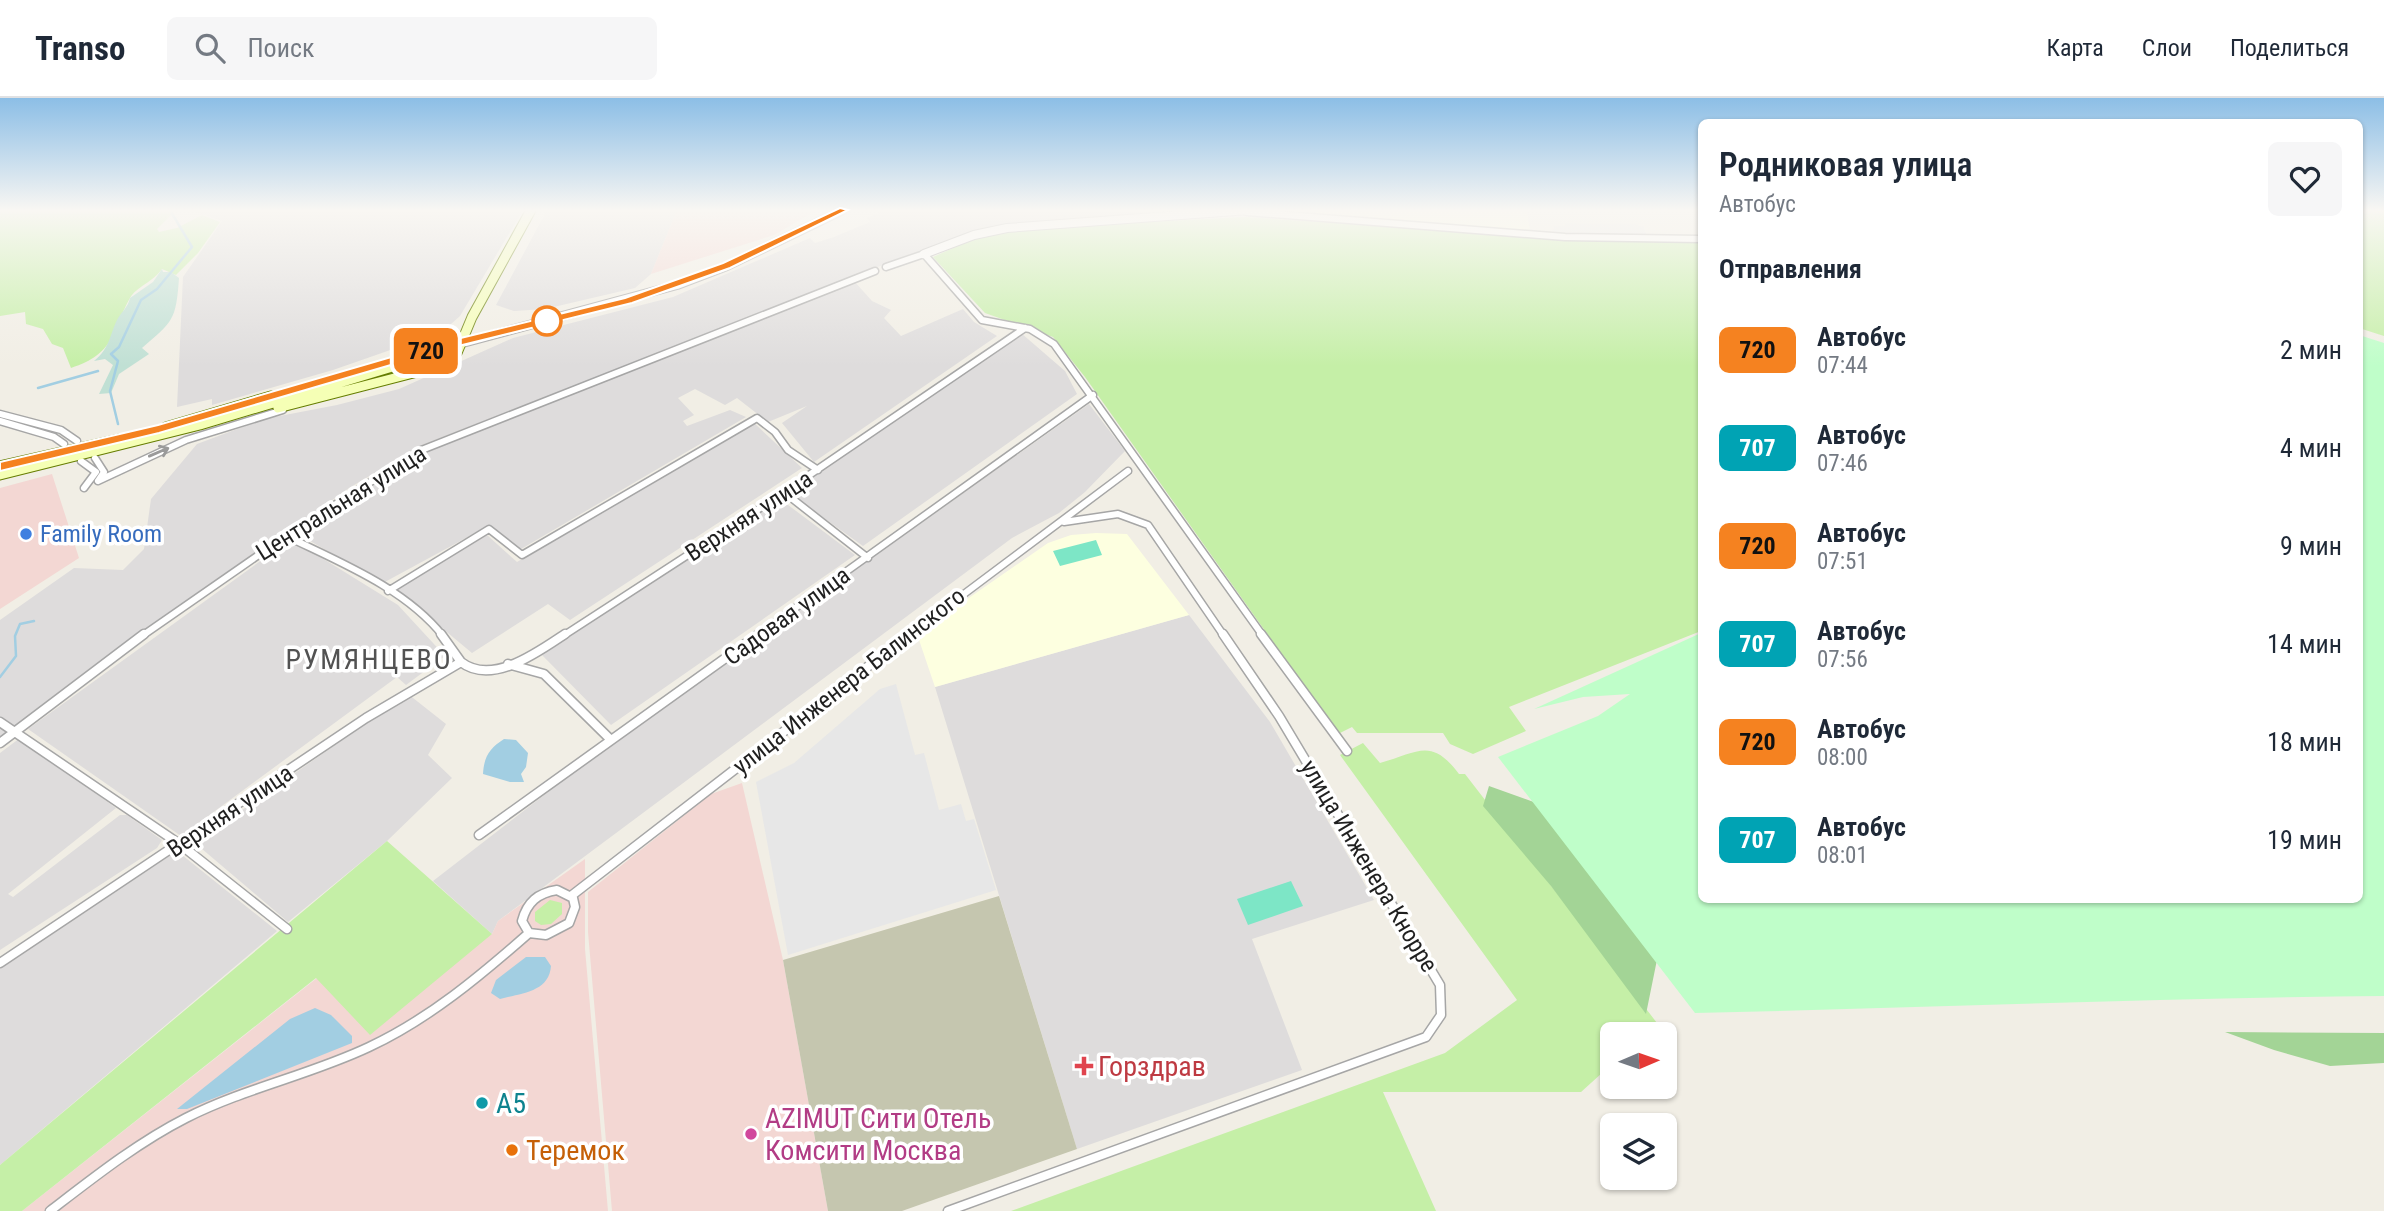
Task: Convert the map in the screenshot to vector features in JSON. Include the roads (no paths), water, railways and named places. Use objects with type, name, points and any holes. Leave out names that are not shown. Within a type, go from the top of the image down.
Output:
[{"type":"main road","points":[[0,475],[200,425],[316,401],[429,369],[457,354],[459,344],[503,262]]},
{"type":"main road","points":[[200,425],[442,352],[459,344]]},
{"type":"main road","points":[[0,465],[159,429],[440,347],[459,344]]},
{"type":"street","points":[[459,344],[677,285],[735,262]]},
{"type":"street","points":[[886,267],[901,262]]},
{"type":"street","points":[[931,262],[982,320],[1025,328],[1054,344],[1347,751]]},
{"type":"street","name":"Центральная улица","points":[[0,743],[173,613],[286,536],[419,451],[875,271]]},
{"type":"street","name":"Верхняя улица","points":[[0,963],[181,845],[366,718],[461,662],[477,670],[492,670],[561,636],[785,493],[1025,328]]},
{"type":"street","name":"Садовая улица","points":[[480,835],[1093,395]]},
{"type":"street","points":[[94,458],[104,472],[98,481],[198,436],[316,401]]},
{"type":"street","points":[[0,414],[61,430],[77,441]]},
{"type":"street","points":[[388,591],[489,529],[522,555],[648,479],[757,418],[775,432],[788,450],[818,470]]},
{"type":"street","points":[[0,421],[54,437],[64,444]]},
{"type":"street","points":[[81,461],[96,472],[84,488]]},
{"type":"street","name":"улица Инженера Балинского","points":[[571,895],[1026,545],[1064,522],[1128,471]]},
{"type":"street","points":[[785,493],[868,558]]},
{"type":"street","name":"улица Инженера Кнорре","points":[[948,1211],[1426,1037],[1441,1015],[1440,985],[1311,768],[1148,525],[1129,515],[1115,514],[1095,514],[1064,522]]},
{"type":"street","points":[[286,536],[351,567],[388,591],[433,624],[461,662]]},
{"type":"street","points":[[508,664],[544,674],[611,740]]},
{"type":"street","points":[[0,722],[181,845],[287,929]]},
{"type":"street","points":[[50,1211],[132,1149],[188,1117],[352,1055],[395,1034],[452,996],[529,933],[546,936],[564,928],[575,909],[571,895],[552,891],[531,901],[522,920],[529,933]]},
{"type":"water","points":[[504,739],[516,740],[528,753],[526,767],[521,774],[524,782],[510,782],[483,774],[489,753]]},
{"type":"water","points":[[526,957],[545,957],[551,966],[545,981],[533,990],[500,999],[491,993],[496,980]]},
{"type":"water","points":[[315,1008],[331,1015],[352,1036],[352,1043],[187,1109],[177,1109],[290,1019]]},
{"type":"waterway","points":[[118,424],[110,391],[118,361],[111,354],[119,347],[141,300],[157,289],[180,262]]},
{"type":"waterway","points":[[38,388],[98,371]]},
{"type":"waterway","points":[[0,677],[16,656],[15,636],[20,624],[34,621]]},
{"type":"place","name":"Family Room","points":[[26,534]]},
{"type":"place","name":"Горздрав","points":[[1084,1066]]},
{"type":"place","name":"А5","points":[[482,1103]]},
{"type":"place","name":"AZIMUT Сити Отель Комсити Москва","points":[[751,1134]]},
{"type":"place","name":"Теремок","points":[[512,1150]]},
{"type":"district","name":"РУМЯНЦЕВО","points":[[369,659]]}]
